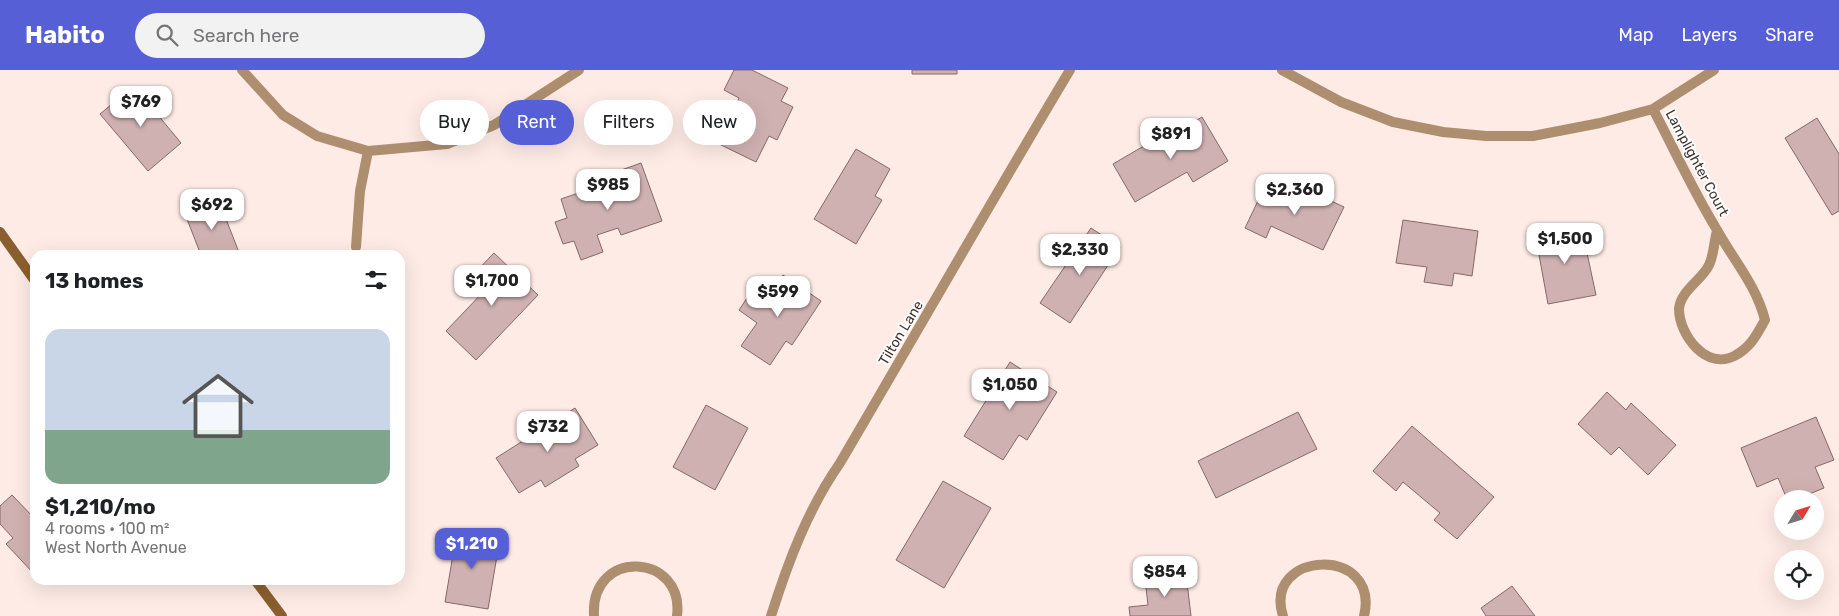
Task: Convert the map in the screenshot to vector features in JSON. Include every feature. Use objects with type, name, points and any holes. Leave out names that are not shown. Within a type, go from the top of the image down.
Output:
[{"type":"main road","points":[[0,232],[30,274]]},
{"type":"main road","points":[[259,585],[282,616]]},
{"type":"street","points":[[242,70],[282,115],[317,136],[368,151],[447,144],[494,125],[579,70]]},
{"type":"street","name":"Tilton Lane","points":[[771,616],[789,560],[822,489],[935,303],[975,230],[1070,70]]},
{"type":"street","points":[[1282,70],[1341,102],[1394,122],[1443,132],[1486,136],[1533,136],[1600,123],[1653,109],[1714,70]]},
{"type":"street","name":"Lamplighter Court","points":[[1653,109],[1717,231],[1745,272],[1760,300],[1765,320],[1753,342],[1735,356],[1715,359],[1694,347],[1682,328],[1679,307],[1692,285],[1709,265],[1717,231]]},
{"type":"street","points":[[356,247],[360,191],[368,151]]},
{"type":"street","points":[[1283,616],[1281,598],[1286,586],[1299,571],[1319,563],[1334,564],[1347,571],[1358,581],[1364,594],[1364,616]]},
{"type":"street","points":[[594,616],[593,604],[597,591],[605,579],[616,570],[630,566],[644,567],[658,572],[668,581],[676,594],[677,616]]},
{"type":"building","points":[[734,70],[752,70],[788,88],[781,101],[793,107],[777,140],[769,136],[756,162],[721,145],[756,145],[756,100],[738,100],[739,98],[724,90]]},
{"type":"building","points":[[912,70],[957,70],[957,74],[912,74]]},
{"type":"building","points":[[134,86],[181,143],[148,171],[100,114]]},
{"type":"building","points":[[1202,117],[1228,161],[1193,182],[1187,172],[1135,202],[1113,164],[1166,133],[1168,137]]},
{"type":"building","points":[[1817,118],[1839,154],[1839,211],[1832,215],[1785,138]]},
{"type":"building","points":[[856,149],[890,169],[875,196],[882,200],[856,244],[814,219]]},
{"type":"building","points":[[641,163],[662,221],[621,235],[618,228],[597,235],[603,252],[581,260],[574,241],[563,244],[555,222],[567,218],[561,199],[613,181],[610,174]]},
{"type":"building","points":[[1267,182],[1310,203],[1314,193],[1344,207],[1323,250],[1271,226],[1266,238],[1245,228]]},
{"type":"building","points":[[219,201],[238,250],[199,250],[185,214]]},
{"type":"building","points":[[1403,220],[1478,231],[1472,276],[1454,273],[1452,286],[1424,282],[1427,267],[1396,263]]},
{"type":"building","points":[[1581,225],[1596,295],[1548,304],[1535,233]]},
{"type":"building","points":[[1091,228],[1120,247],[1070,323],[1040,303]]},
{"type":"building","points":[[494,253],[538,295],[476,360],[446,331],[486,289],[472,276]]},
{"type":"building","points":[[783,275],[821,301],[792,345],[786,341],[770,365],[741,346],[757,323],[739,310],[751,292],[764,302]]},
{"type":"building","points":[[1010,362],[1057,392],[1027,440],[1019,435],[1003,460],[964,436]]},
{"type":"building","points":[[1607,392],[1626,410],[1631,403],[1676,445],[1648,475],[1619,447],[1611,455],[1578,424]]},
{"type":"building","points":[[706,405],[748,428],[715,490],[673,467]]},
{"type":"building","points":[[575,408],[598,445],[575,459],[579,466],[545,487],[541,480],[519,493],[496,458]]},
{"type":"building","points":[[1298,412],[1317,449],[1216,498],[1198,461]]},
{"type":"building","points":[[1816,417],[1834,460],[1815,467],[1824,488],[1819,490],[1783,490],[1778,478],[1757,487],[1741,448]]},
{"type":"building","points":[[1412,426],[1494,497],[1457,539],[1434,520],[1440,513],[1403,482],[1396,491],[1373,471]]},
{"type":"building","points":[[943,481],[991,508],[944,588],[896,560]]},
{"type":"building","points":[[12,495],[30,514],[30,570],[6,544],[13,538],[0,524],[0,506]]},
{"type":"building","points":[[457,531],[500,538],[488,609],[445,602]]},
{"type":"building","points":[[1186,574],[1191,616],[1130,616],[1129,607],[1148,605],[1145,579]]},
{"type":"building","points":[[1512,586],[1535,616],[1486,616],[1481,608]]}]
